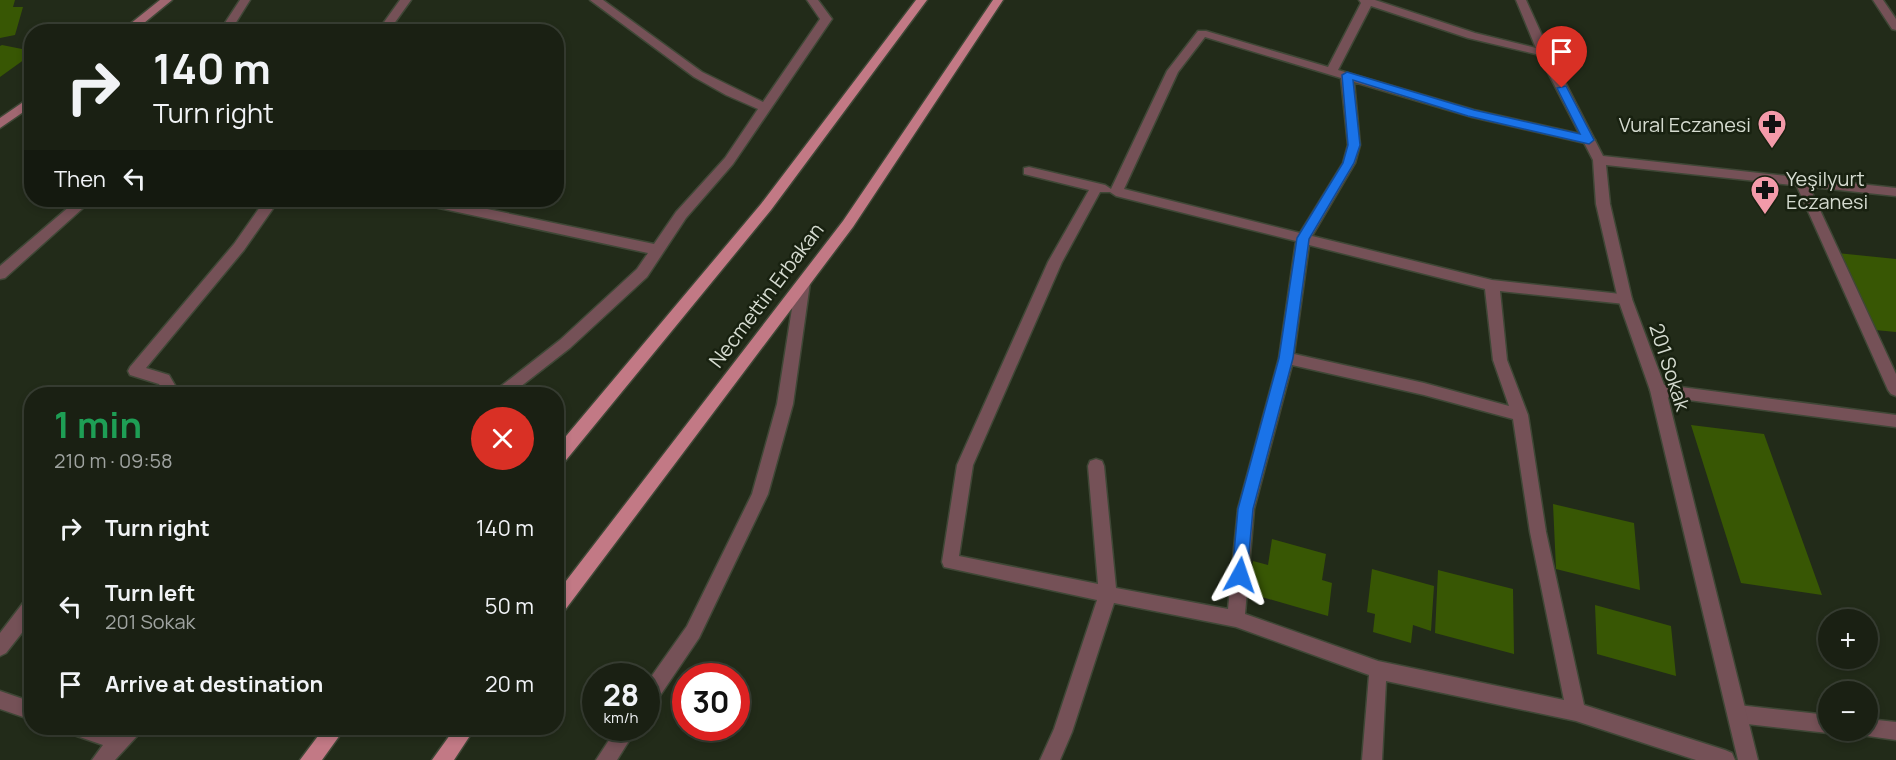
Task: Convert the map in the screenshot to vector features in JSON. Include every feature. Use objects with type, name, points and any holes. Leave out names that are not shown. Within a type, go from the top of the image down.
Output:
[{"type":"main road","points":[[136,24],[167,0]]},
{"type":"main road","points":[[564,450],[765,207],[922,0]]},
{"type":"main road","name":"Necmettin Erbakan","points":[[564,597],[848,224],[998,0]]},
{"type":"main road","points":[[0,124],[24,106]]},
{"type":"main road","points":[[310,760],[330,735]]},
{"type":"main road","points":[[441,760],[461,735]]},
{"type":"street","points":[[230,24],[246,0]]},
{"type":"street","points":[[388,24],[406,0]]},
{"type":"street","points":[[595,0],[610,8],[678,62],[737,98],[764,106]]},
{"type":"street","points":[[510,387],[565,345],[642,273],[681,215],[729,161],[764,106],[826,19],[812,0]]},
{"type":"street","name":"201 Sokak","points":[[1521,0],[1544,53],[1599,160],[1603,204],[1625,299],[1658,390],[1748,760]]},
{"type":"street","points":[[1878,0],[1896,27]]},
{"type":"street","points":[[1332,70],[1366,1],[1472,36],[1544,53]]},
{"type":"street","points":[[1116,192],[1173,71],[1202,33],[1472,113],[1589,140]]},
{"type":"street","points":[[1236,619],[1246,509],[1286,358],[1303,238],[1349,163],[1354,145],[1347,75]]},
{"type":"street","points":[[1599,160],[1896,192]]},
{"type":"street","points":[[1029,171],[1492,285],[1625,299]]},
{"type":"street","points":[[1801,182],[1896,390]]},
{"type":"street","points":[[1097,187],[1055,262],[965,465],[950,562],[1236,619],[1378,670],[1576,712],[1725,760]]},
{"type":"street","points":[[0,274],[77,207]]},
{"type":"street","points":[[169,387],[164,379],[135,371],[239,247],[267,207]]},
{"type":"street","points":[[457,207],[657,250]]},
{"type":"street","points":[[660,680],[693,632],[760,494],[785,404],[803,283]]},
{"type":"street","points":[[1492,285],[1500,360],[1520,415],[1538,532],[1576,712]]},
{"type":"street","points":[[1286,358],[1520,415]]},
{"type":"street","points":[[1658,390],[1896,421]]},
{"type":"street","points":[[1050,760],[1063,732],[1108,594],[1096,466]]},
{"type":"street","points":[[0,647],[24,616]]},
{"type":"street","points":[[1372,760],[1378,670]]},
{"type":"street","points":[[0,700],[24,708]]},
{"type":"street","points":[[1738,714],[1818,723]]},
{"type":"street","points":[[1878,729],[1896,731]]},
{"type":"street","points":[[102,760],[123,735]]},
{"type":"street","points":[[606,760],[619,741]]},
{"type":"building","points":[[0,0],[15,0],[13,7],[23,7],[15,35],[0,38]]},
{"type":"building","points":[[0,46],[24,49],[24,60],[0,77]]},
{"type":"building","points":[[1837,253],[1896,259],[1896,332],[1875,330]]},
{"type":"building","points":[[1691,425],[1764,434],[1822,595],[1741,583]]},
{"type":"building","points":[[1553,504],[1634,523],[1640,590],[1556,569]]},
{"type":"building","points":[[1272,539],[1326,554],[1322,580],[1332,583],[1328,616],[1248,593],[1253,561],[1268,565]]},
{"type":"building","points":[[1372,569],[1434,586],[1431,631],[1413,625],[1411,643],[1373,632],[1375,614],[1367,612]]},
{"type":"building","points":[[1438,570],[1513,589],[1514,654],[1435,633]]},
{"type":"building","points":[[1595,605],[1671,626],[1676,676],[1597,654]]},
{"type":"place","name":"Vural Eczanesi","points":[[1772,150]]},
{"type":"place","name":"Yeşilyurt Eczanesi","points":[[1765,216]]},
{"type":"route","points":[[1240,575],[1246,509],[1286,358],[1303,238],[1349,163],[1354,145],[1347,75],[1472,113],[1589,140],[1562,88]]}]
